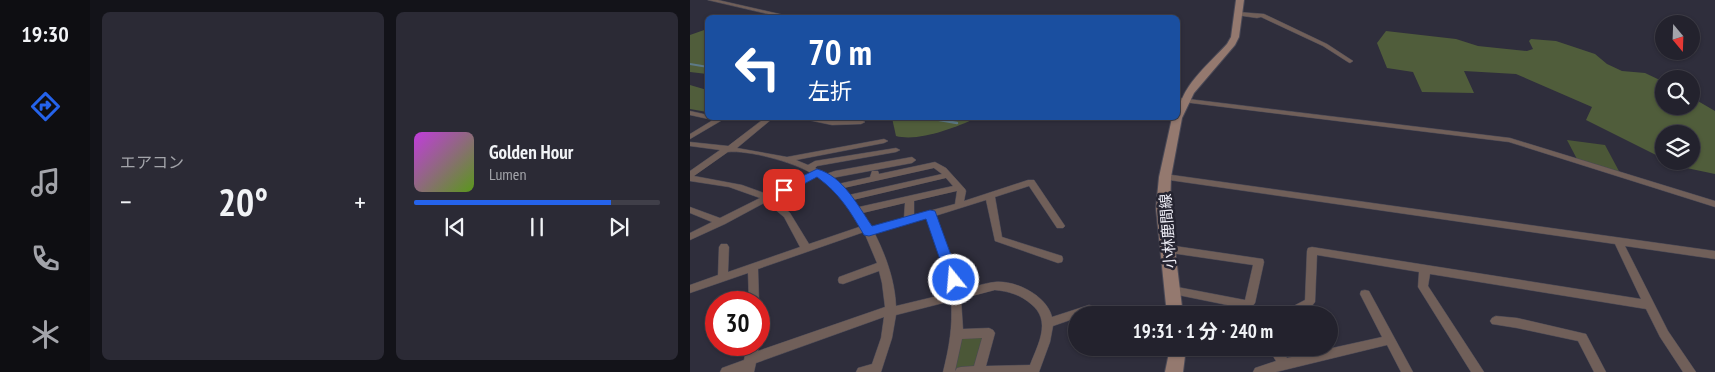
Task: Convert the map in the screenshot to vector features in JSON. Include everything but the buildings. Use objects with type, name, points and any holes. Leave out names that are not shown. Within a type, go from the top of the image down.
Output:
[{"type":"main road","name":"小林鹿間線","points":[[1182,99],[1231,45],[1240,0]]},
{"type":"main road","name":"小林鹿間線","points":[[1174,306],[1163,208],[1165,177],[1176,120]]},
{"type":"main road","points":[[1174,372],[1177,356]]},
{"type":"street","points":[[711,0],[780,15]]},
{"type":"street","points":[[1238,14],[1262,15],[1325,45],[1350,61]]},
{"type":"street","points":[[1280,24],[1288,34]]},
{"type":"street","points":[[1182,99],[1510,140],[1715,204]]},
{"type":"street","points":[[690,113],[705,116]]},
{"type":"street","points":[[690,137],[718,120]]},
{"type":"street","points":[[690,176],[767,120]]},
{"type":"street","points":[[819,120],[832,123],[861,122]]},
{"type":"street","points":[[787,160],[884,141]]},
{"type":"street","points":[[690,144],[787,160],[817,173],[837,187],[847,198],[875,243],[883,265],[889,291],[890,311],[886,342],[876,370],[862,372]]},
{"type":"street","points":[[849,158],[851,147]]},
{"type":"street","points":[[817,173],[815,164],[896,150]]},
{"type":"street","points":[[874,178],[878,153]]},
{"type":"street","points":[[690,237],[817,173],[835,174],[912,160]]},
{"type":"street","points":[[837,187],[935,166],[947,174],[962,191],[959,205]]},
{"type":"street","points":[[895,174],[897,203]]},
{"type":"street","points":[[847,198],[947,174]]},
{"type":"street","points":[[690,176],[744,187],[768,198],[788,216],[806,249]]},
{"type":"street","points":[[1165,177],[1715,255]]},
{"type":"street","points":[[909,220],[917,180]]},
{"type":"street","points":[[690,289],[806,249],[930,214],[1031,182],[1060,226]]},
{"type":"street","points":[[856,211],[958,188]]},
{"type":"street","points":[[990,196],[998,239],[1058,259]]},
{"type":"street","points":[[691,212],[722,222]]},
{"type":"street","points":[[930,214],[950,266],[957,294],[958,334],[949,372]]},
{"type":"street","points":[[1618,241],[1664,334],[1690,372]]},
{"type":"street","points":[[723,278],[724,247]]},
{"type":"street","points":[[1168,249],[1259,262],[1251,300],[1247,305],[1172,290]]},
{"type":"street","points":[[1303,306],[1310,302],[1312,251],[1650,305]]},
{"type":"street","points":[[843,280],[883,265]]},
{"type":"street","points":[[753,268],[754,291]]},
{"type":"street","points":[[1425,269],[1423,287],[1478,372]]},
{"type":"street","points":[[726,372],[750,365],[890,311],[995,286],[1023,292],[1039,302],[1046,310],[1049,323],[1034,371],[961,372]]},
{"type":"street","points":[[1364,294],[1407,372]]},
{"type":"street","points":[[1049,323],[1068,316]]},
{"type":"street","points":[[1496,321],[1517,323],[1582,337],[1600,372]]},
{"type":"street","points":[[958,334],[989,333],[979,371]]},
{"type":"street","points":[[1259,372],[1287,367],[1389,340]]},
{"type":"street","points":[[1279,356],[1287,367]]},
{"type":"green space","points":[[705,30],[705,74],[690,72],[690,35]]},
{"type":"green space","points":[[1386,31],[1456,39],[1478,46],[1527,51],[1533,49],[1529,41],[1531,39],[1556,41],[1595,54],[1607,64],[1622,71],[1645,73],[1655,78],[1655,115],[1700,115],[1700,102],[1715,111],[1715,174],[1696,170],[1700,170],[1700,125],[1655,125],[1655,154],[1586,120],[1592,107],[1516,74],[1464,71],[1474,93],[1422,92],[1413,72],[1387,68],[1377,43]]},
{"type":"green space","points":[[690,85],[705,89],[705,112],[690,109]]},
{"type":"green space","points":[[892,120],[972,120],[925,136],[896,136]]},
{"type":"green space","points":[[1567,140],[1605,145],[1620,173],[1578,161]]},
{"type":"green space","points":[[964,336],[980,336],[984,339],[980,359],[978,363],[971,367],[956,369],[954,367],[959,340]]},
{"type":"waterway","points":[[690,64],[705,66]]},
{"type":"waterway","points":[[940,120],[957,123]]},
{"type":"route","points":[[784,190],[817,173],[837,187],[847,198],[869,232],[930,214],[954,280]]}]
